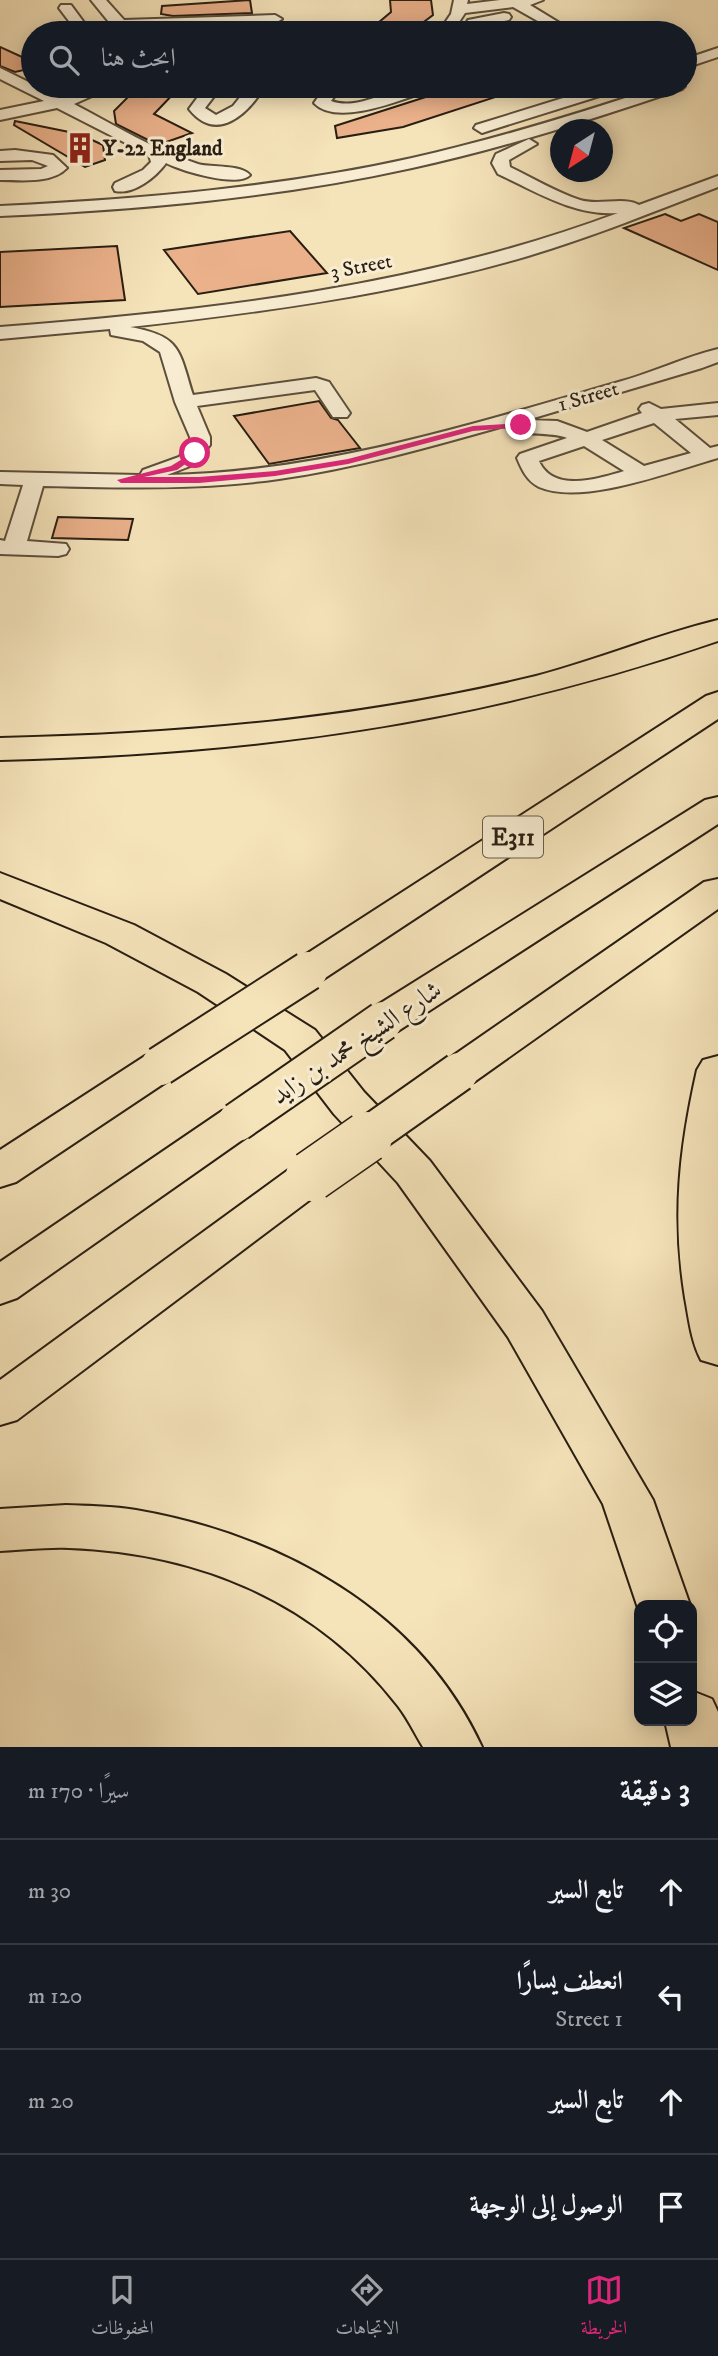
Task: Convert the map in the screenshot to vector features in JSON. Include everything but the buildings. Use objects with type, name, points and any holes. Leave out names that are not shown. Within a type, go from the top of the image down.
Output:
[{"type":"highway","points":[[0,748],[189,741],[394,714],[576,675],[652,653],[718,629]]},
{"type":"highway","name":"E311","points":[[0,1171],[718,703]]},
{"type":"highway","name":"شارع الشيخ محمد بن زايد","points":[[0,1286],[383,1021],[718,808]]},
{"type":"highway","points":[[0,885],[120,934],[212,983],[300,1040],[349,1103],[414,1172],[525,1324],[627,1500],[661,1600]]},
{"type":"highway","points":[[0,1406],[311,1176],[718,891]]},
{"type":"highway","points":[[718,1070],[708,1115],[699,1198],[708,1295],[718,1347]]},
{"type":"highway","points":[[0,1530],[36,1525],[117,1527],[195,1543],[269,1571],[336,1611],[392,1656],[440,1718],[454,1747]]},
{"type":"highway","points":[[694,1726],[699,1747]]},
{"type":"street","points":[[98,0],[114,21]]},
{"type":"street","points":[[478,21],[536,0]]},
{"type":"street","points":[[451,21],[460,5],[516,9],[542,21]]},
{"type":"street","points":[[66,8],[76,21]]},
{"type":"street","points":[[697,60],[718,52]]},
{"type":"street","points":[[0,73],[21,84]]},
{"type":"street","points":[[49,98],[158,153],[194,168],[242,175]]},
{"type":"street","points":[[0,115],[77,98]]},
{"type":"street","points":[[206,98],[197,110],[205,116],[223,120],[233,117],[248,98]]},
{"type":"street","points":[[326,98],[322,103],[343,109],[384,98]]},
{"type":"street","points":[[471,131],[578,98]]},
{"type":"street","points":[[0,211],[232,192],[355,174],[467,150],[642,98]]},
{"type":"street","points":[[595,119],[618,106]]},
{"type":"street","points":[[550,136],[506,154],[500,160],[501,167],[513,176],[585,207],[612,209],[670,201],[718,190]]},
{"type":"street","points":[[121,187],[154,170],[159,162],[158,153]]},
{"type":"street","points":[[0,156],[39,157],[55,163],[59,168],[43,174],[0,175]]},
{"type":"street","points":[[0,194],[121,187],[242,175],[345,159]]},
{"type":"street","name":"3 Street","points":[[0,333],[223,311],[360,290],[529,250],[670,201],[718,181]]},
{"type":"street","points":[[34,330],[126,331],[157,340],[171,355],[185,402],[200,437],[195,453],[174,468],[121,480]]},
{"type":"street","name":"1 Street","points":[[0,478],[199,480],[288,472],[359,459],[473,429],[664,374],[718,355]]},
{"type":"street","points":[[664,374],[646,407],[712,453]]},
{"type":"street","points":[[185,402],[316,384],[322,386],[340,413]]},
{"type":"street","points":[[712,453],[594,486],[573,488],[553,484],[535,474],[528,465],[527,458],[657,415],[718,409]]},
{"type":"street","points":[[473,429],[506,425],[557,427],[587,439],[641,472]]},
{"type":"street","points":[[35,479],[7,547],[58,549]]},
{"type":"place","name":"Y-22 England","points":[[80,148]]},
{"type":"route","points":[[195,453],[174,468],[121,480],[199,480],[275,474],[348,461],[473,429],[521,425]]}]
